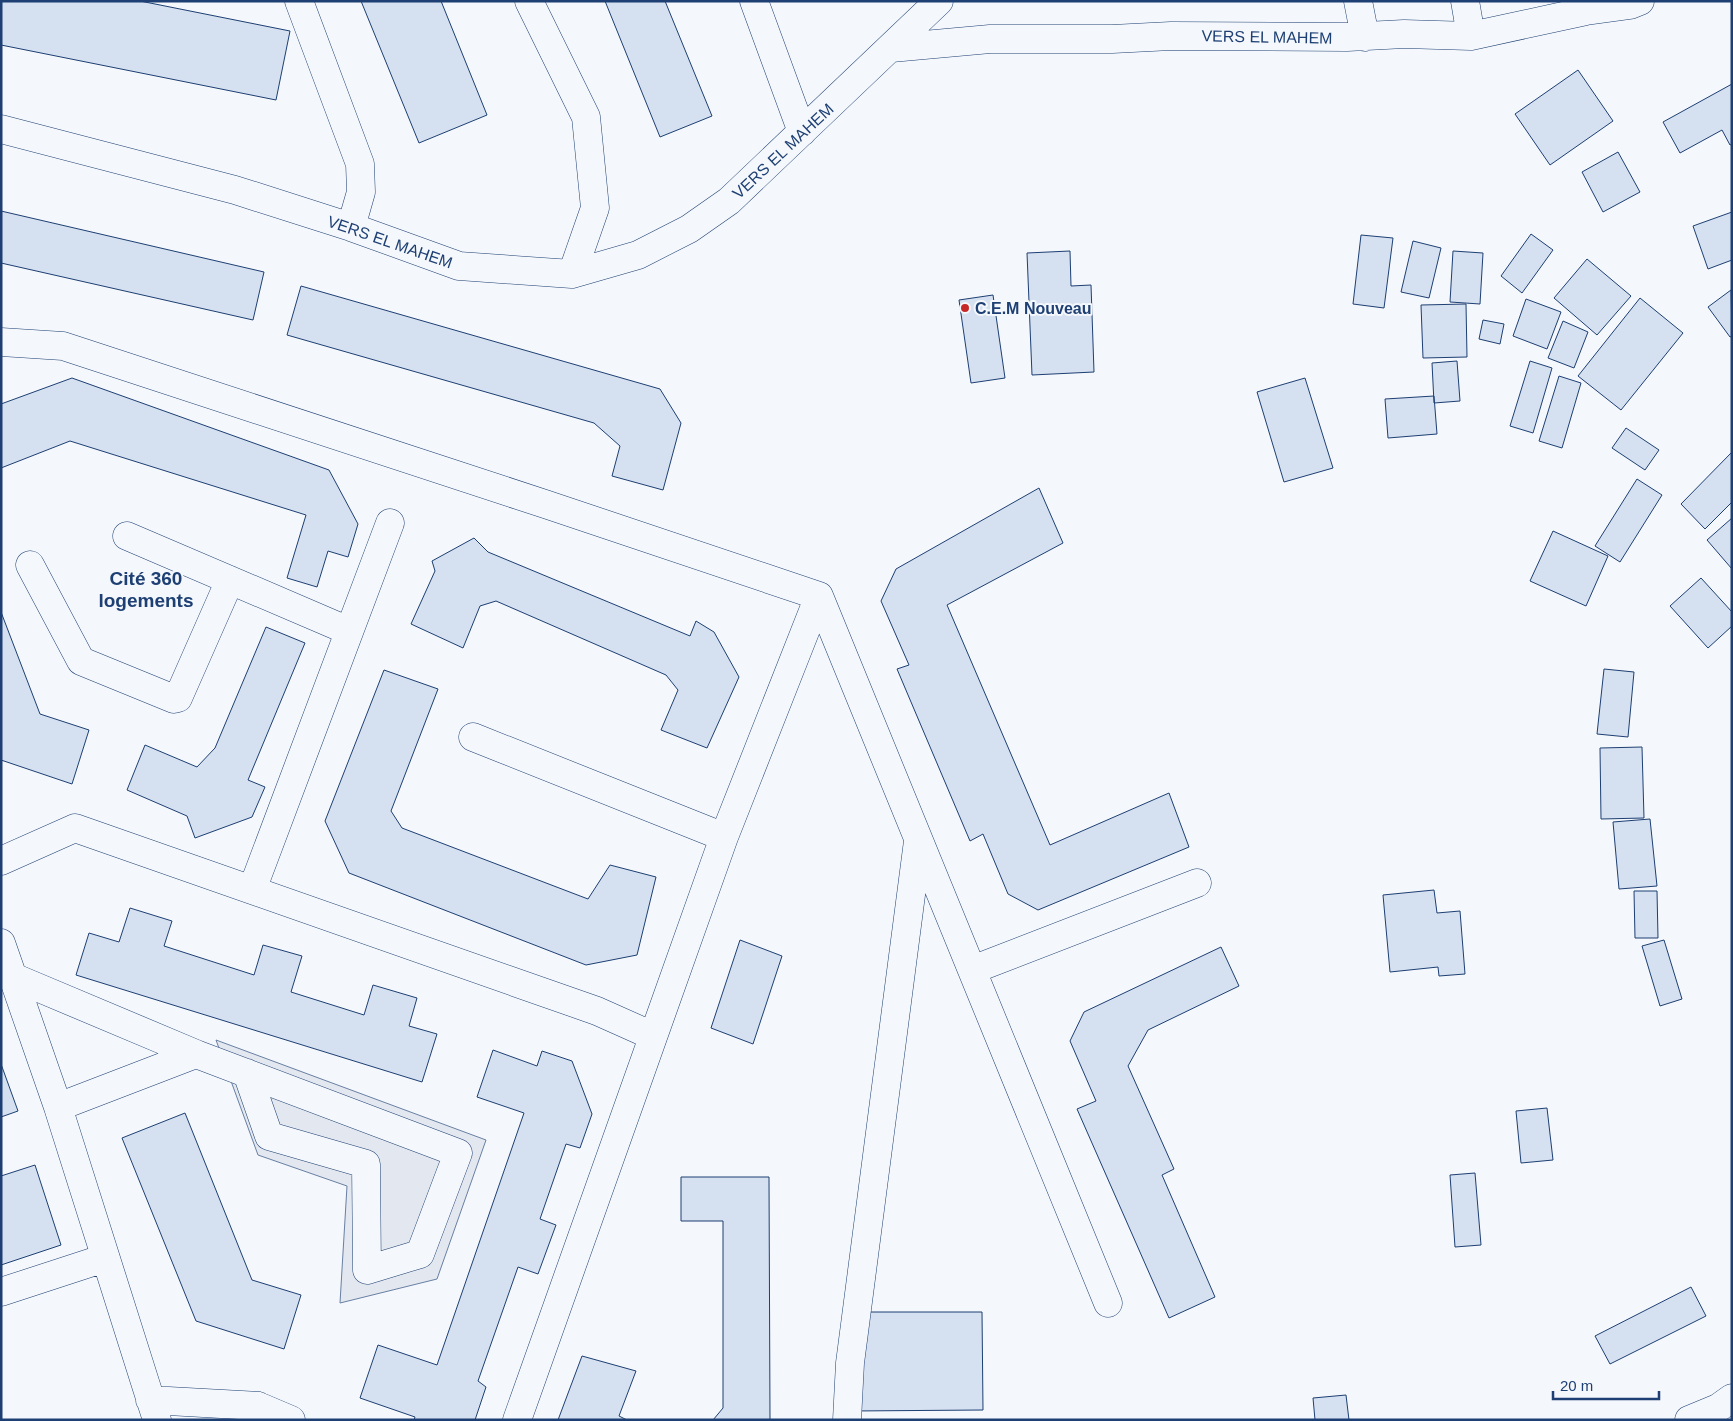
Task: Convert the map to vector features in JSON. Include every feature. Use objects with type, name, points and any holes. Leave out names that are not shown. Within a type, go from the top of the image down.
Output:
[{"type":"street","points":[[299,1],[360,164],[361,192],[351,227]]},
{"type":"street","points":[[530,1],[586,117],[595,208],[572,274]]},
{"type":"street","points":[[754,1],[802,132]]},
{"type":"street","name":"VERS EL MAHEM","points":[[1,129],[235,190],[351,227],[459,266],[572,274],[638,255],[689,229],[729,201],[939,1]]},
{"type":"street","points":[[1358,1],[1365,36]]},
{"type":"street","points":[[1465,1],[1471,36]]},
{"type":"street","name":"VERS EL MAHEM","points":[[891,48],[990,39],[1112,39],[1171,36],[1365,36],[1404,34],[1471,36],[1585,6],[1630,4],[1640,1]]},
{"type":"street","points":[[1,342],[63,346],[819,596],[1108,1303]]},
{"type":"street","points":[[252,890],[390,523]]},
{"type":"street","points":[[127,536],[349,631]]},
{"type":"street","points":[[30,564],[81,661],[174,699],[178,698],[230,580]]},
{"type":"street","points":[[518,1420],[724,837],[819,596]]},
{"type":"street","points":[[473,737],[724,837]]},
{"type":"street","points":[[1,861],[75,828],[597,1011],[653,1036]]},
{"type":"street","points":[[847,1420],[850,1363],[919,839]]},
{"type":"street","points":[[972,970],[1197,883]]},
{"type":"street","points":[[1,943],[58,1107],[153,1410],[249,1413],[290,1420]]},
{"type":"street","points":[[13,977],[196,1054],[247,1073],[458,1154],[420,1254],[367,1270],[366,1164],[269,1136],[247,1073]]},
{"type":"street","points":[[58,1107],[196,1054]]},
{"type":"street","points":[[1,1292],[105,1258]]},
{"type":"street","points":[[1689,1420],[1718,1408],[1732,1398]]},
{"type":"shaded area","points":[[216,1040],[486,1140],[437,1279],[340,1303],[347,1186],[258,1155]]},
{"type":"building","points":[[1,1],[140,1],[290,31],[276,100],[1,45]]},
{"type":"building","points":[[361,1],[441,1],[487,115],[419,143]]},
{"type":"building","points":[[605,1],[665,1],[712,116],[660,137]]},
{"type":"building","points":[[1578,70],[1613,121],[1550,165],[1515,114]]},
{"type":"building","points":[[1732,84],[1732,144],[1730,145],[1722,130],[1680,153],[1663,122]]},
{"type":"building","points":[[1618,152],[1640,192],[1603,212],[1582,172]]},
{"type":"building","points":[[1,211],[264,272],[253,320],[1,263]]},
{"type":"building","points":[[1732,212],[1732,260],[1708,269],[1693,226]]},
{"type":"building","points":[[1531,234],[1553,250],[1522,293],[1501,276]]},
{"type":"building","points":[[1361,235],[1393,238],[1384,308],[1353,304]]},
{"type":"building","points":[[1413,241],[1441,248],[1429,298],[1401,292]]},
{"type":"building","points":[[1070,251],[1071,286],[1091,285],[1094,372],[1032,375],[1027,253]]},
{"type":"building","points":[[1453,251],[1483,253],[1480,304],[1450,302]]},
{"type":"building","points":[[1587,259],[1631,296],[1597,335],[1554,298]]},
{"type":"building","points":[[301,286],[660,389],[681,423],[663,490],[612,476],[620,446],[594,423],[287,335]]},
{"type":"building","points":[[1731,290],[1732,336],[1730,337],[1708,307]]},
{"type":"building","points":[[993,295],[1005,378],[971,383],[959,300]]},
{"type":"building","points":[[1640,298],[1683,333],[1621,410],[1578,376]]},
{"type":"building","points":[[1526,299],[1561,312],[1547,349],[1513,336]]},
{"type":"building","points":[[1466,304],[1467,357],[1423,358],[1421,305]]},
{"type":"building","points":[[1483,320],[1504,324],[1500,344],[1479,339]]},
{"type":"building","points":[[1563,321],[1588,332],[1574,368],[1548,358]]},
{"type":"building","points":[[1457,361],[1460,401],[1434,403],[1432,363]]},
{"type":"building","points":[[1530,361],[1552,368],[1533,433],[1510,426]]},
{"type":"building","points":[[1559,376],[1581,383],[1562,448],[1539,441]]},
{"type":"building","points":[[72,378],[329,470],[358,524],[348,557],[328,551],[317,587],[287,578],[306,515],[70,441],[1,468],[1,404]]},
{"type":"building","points":[[1305,378],[1333,468],[1284,482],[1257,392]]},
{"type":"building","points":[[1434,396],[1437,434],[1388,438],[1385,399]]},
{"type":"building","points":[[1626,428],[1659,450],[1645,470],[1612,448]]},
{"type":"building","points":[[1732,452],[1732,502],[1705,529],[1681,504]]},
{"type":"building","points":[[1637,479],[1662,495],[1620,562],[1595,546]]},
{"type":"building","points":[[1039,488],[1063,543],[947,605],[1050,845],[1169,793],[1189,847],[1038,910],[1008,894],[983,834],[970,841],[897,669],[909,665],[881,601],[896,569]]},
{"type":"building","points":[[1732,518],[1732,569],[1707,540]]},
{"type":"building","points":[[1553,531],[1608,556],[1586,606],[1530,581]]},
{"type":"building","points":[[474,538],[488,552],[690,636],[696,621],[714,632],[739,677],[707,748],[661,730],[678,690],[666,675],[496,601],[480,606],[463,648],[411,624],[435,571],[432,561]]},
{"type":"building","points":[[1701,578],[1732,612],[1732,626],[1708,648],[1670,606]]},
{"type":"building","points":[[1,612],[40,714],[89,730],[72,784],[1,760]]},
{"type":"building","points":[[266,627],[305,643],[248,780],[265,787],[252,817],[195,838],[187,816],[127,790],[145,745],[197,767],[215,748]]},
{"type":"building","points":[[1604,669],[1634,672],[1628,737],[1597,734]]},
{"type":"building","points":[[384,670],[438,689],[391,811],[402,828],[588,899],[610,865],[656,877],[637,955],[586,965],[349,873],[325,821]]},
{"type":"building","points":[[1642,747],[1644,818],[1601,819],[1600,748]]},
{"type":"building","points":[[1650,819],[1657,886],[1619,889],[1613,822]]},
{"type":"building","points":[[1434,890],[1437,913],[1460,911],[1465,974],[1439,976],[1438,967],[1390,972],[1383,895]]},
{"type":"building","points":[[1634,891],[1657,891],[1658,938],[1635,938]]},
{"type":"building","points":[[130,908],[172,921],[164,946],[254,975],[263,945],[302,956],[291,992],[364,1015],[373,985],[417,998],[409,1026],[437,1034],[422,1082],[76,975],[89,933],[119,942]]},
{"type":"building","points":[[740,940],[782,956],[753,1044],[711,1028]]},
{"type":"building","points":[[1664,940],[1682,999],[1660,1006],[1642,946]]},
{"type":"building","points":[[1221,947],[1239,986],[1148,1030],[1128,1066],[1174,1169],[1162,1175],[1215,1297],[1169,1318],[1077,1109],[1096,1101],[1070,1041],[1084,1012]]},
{"type":"building","points":[[493,1050],[537,1066],[542,1051],[572,1061],[592,1114],[580,1148],[566,1144],[540,1219],[556,1225],[538,1274],[518,1267],[478,1381],[486,1387],[475,1420],[414,1420],[415,1417],[360,1398],[378,1345],[437,1365],[524,1113],[477,1097]]},
{"type":"building","points":[[1,1064],[18,1111],[1,1117]]},
{"type":"building","points":[[1547,1108],[1553,1160],[1521,1163],[1516,1111]]},
{"type":"building","points":[[185,1113],[252,1280],[301,1295],[284,1349],[196,1321],[122,1138]]},
{"type":"building","points":[[35,1165],[61,1245],[1,1265],[1,1176]]},
{"type":"building","points":[[1475,1173],[1481,1245],[1455,1247],[1450,1175]]},
{"type":"building","points":[[681,1177],[769,1177],[770,1420],[713,1420],[723,1408],[723,1221],[681,1221]]},
{"type":"building","points":[[1691,1287],[1706,1316],[1610,1364],[1595,1336]]},
{"type":"building","points":[[851,1312],[982,1312],[983,1410],[851,1411]]},
{"type":"building","points":[[582,1356],[636,1371],[619,1416],[627,1420],[558,1420]]},
{"type":"building","points":[[1346,1395],[1349,1420],[1315,1420],[1313,1398]]},
{"type":"place","name":"C.E.M Nouveau","points":[[965,308]]},
{"type":"district","name":"Cité 360 logements","points":[[146,589]]}]
